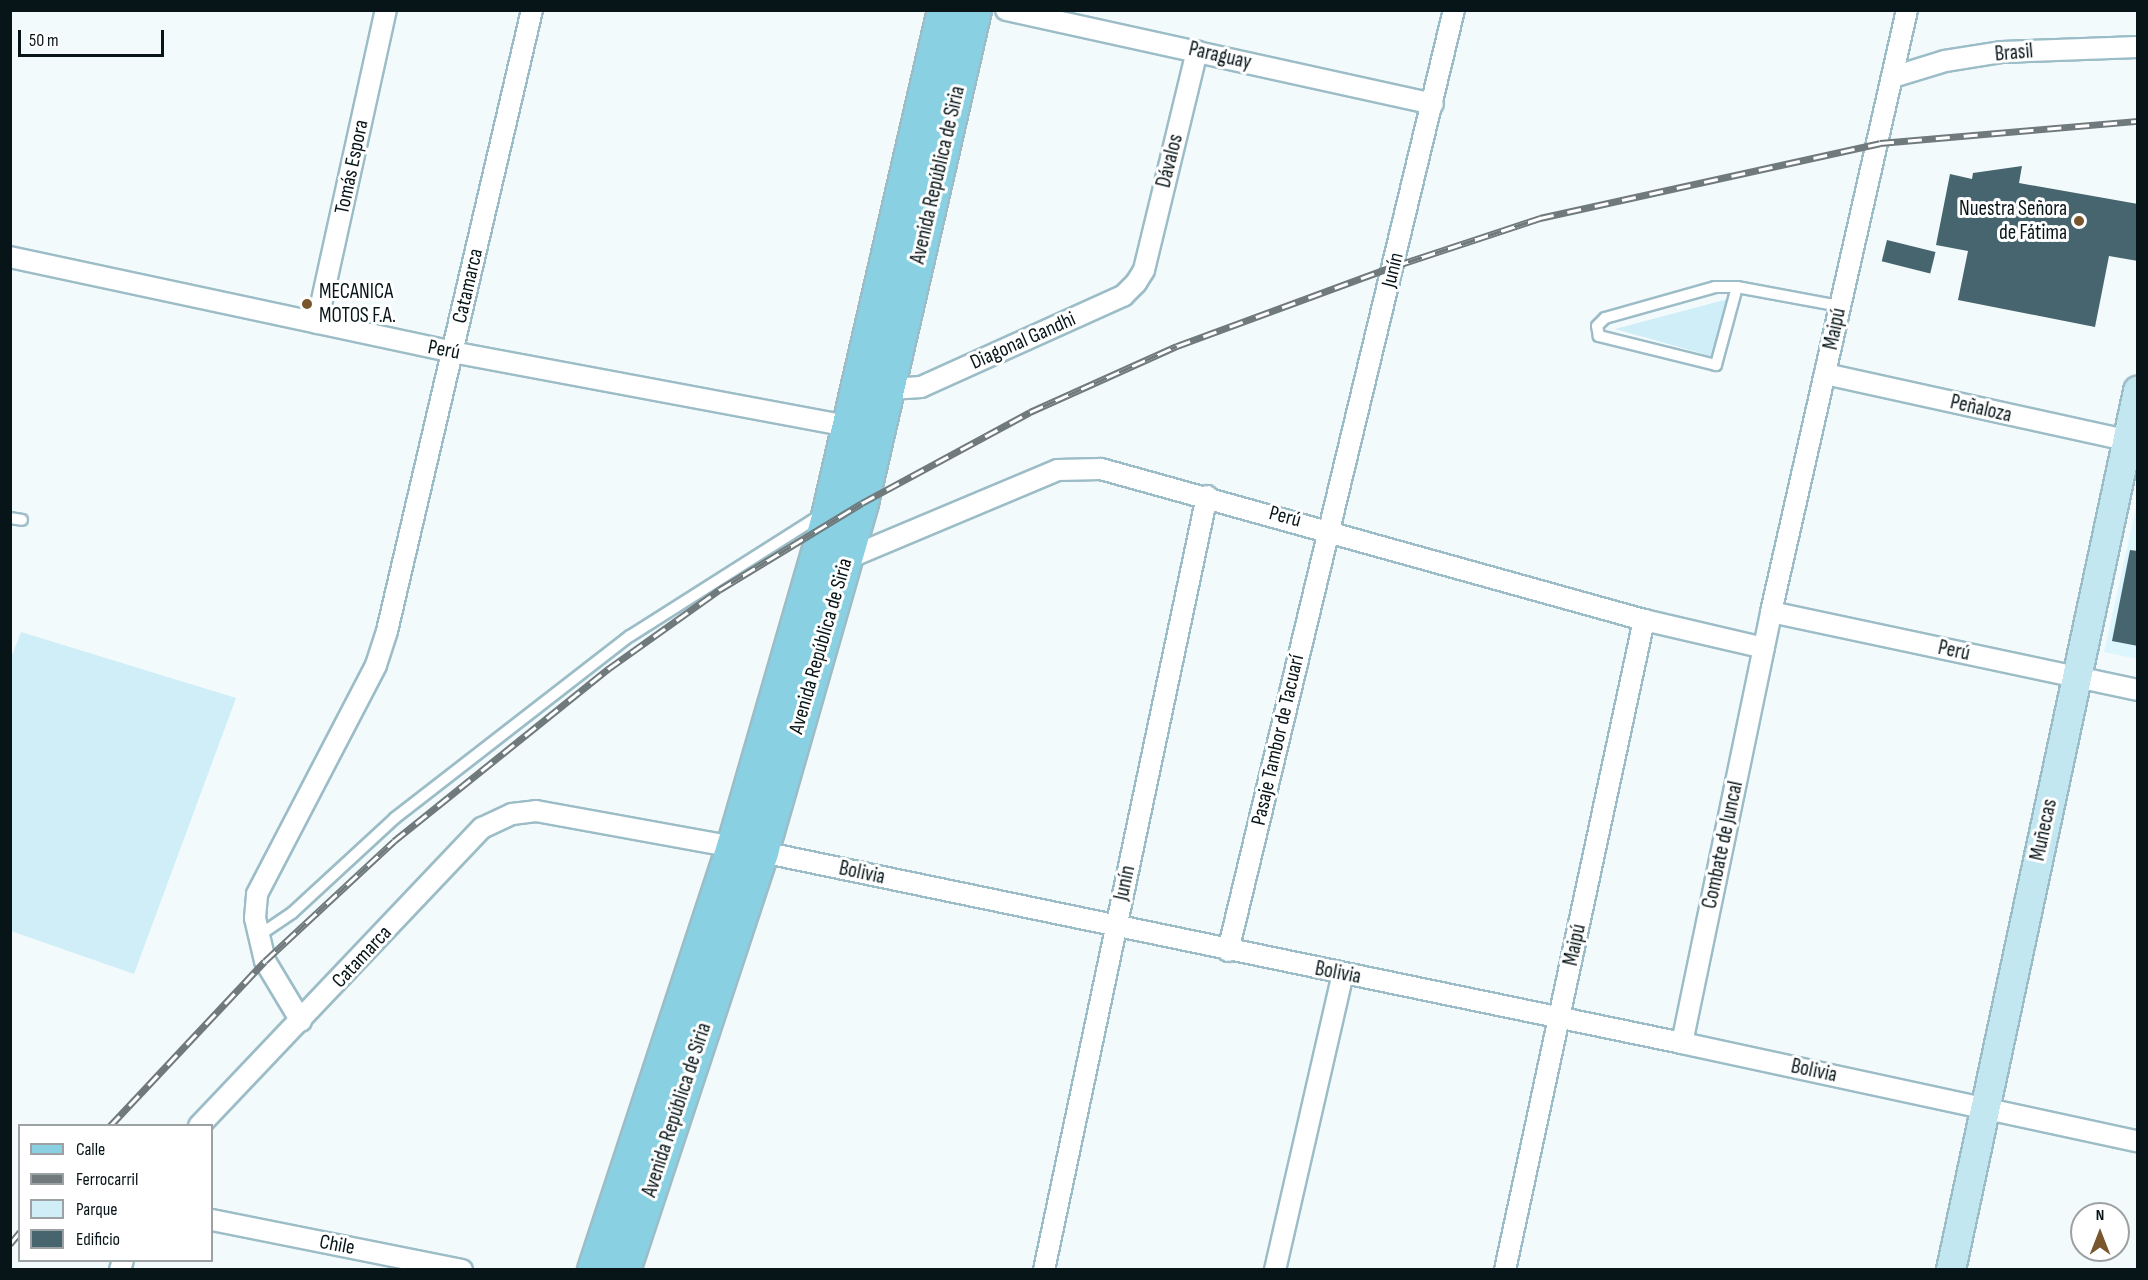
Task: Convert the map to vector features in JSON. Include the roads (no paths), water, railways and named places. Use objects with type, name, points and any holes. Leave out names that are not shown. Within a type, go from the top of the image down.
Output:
[{"type":"main road","name":"Avenida República de Siria","points":[[624,1269],[748,849],[944,10]]},
{"type":"main road","name":"Avenida República de Siria","points":[[594,1269],[748,849],[846,560],[891,389],[975,10]]},
{"type":"street","name":"Tomás Espora","points":[[317,323],[386,10]]},
{"type":"street","name":"Catamarca","points":[[301,1021],[266,961],[258,936],[257,894],[376,665],[387,631],[532,10]]},
{"type":"street","name":"Paraguay","points":[[1006,10],[1433,104]]},
{"type":"street","name":"Junín","points":[[1328,529],[1454,10]]},
{"type":"street","name":"Maipú","points":[[1764,648],[1907,10]]},
{"type":"street","name":"Brasil","points":[[1893,77],[1945,61],[2002,52],[2138,47]]},
{"type":"street","name":"Dávalos","points":[[1144,270],[1197,51]]},
{"type":"street","name":"Perú","points":[[10,257],[452,352],[881,431]]},
{"type":"street","name":"Diagonal Gandhi","points":[[891,389],[921,387],[1123,296],[1144,270]]},
{"type":"street","name":"Peñaloza","points":[[1826,374],[2133,442]]},
{"type":"street","name":"Muñecas","points":[[1951,1269],[2078,677],[2133,442],[2138,391]]},
{"type":"street","name":"Perú","points":[[813,567],[846,560],[1058,470],[1101,469],[1328,529],[1644,620],[1764,648]]},
{"type":"street","name":"Junín","points":[[1044,1269],[1207,496]]},
{"type":"street","name":"Pasaje Tambor de Tacuarí","points":[[1228,951],[1328,529]]},
{"type":"street","name":"Perú","points":[[1771,612],[2138,690]]},
{"type":"street","name":"Maipú","points":[[1505,1269],[1644,620]]},
{"type":"street","name":"Combate de Juncal","points":[[1682,1043],[1764,648]]},
{"type":"street","name":"Catamarca","points":[[200,1124],[301,1021],[482,828],[512,814],[536,811]]},
{"type":"street","name":"Bolivia","points":[[536,811],[748,849],[1228,951],[1682,1043],[2138,1142]]},
{"type":"street","points":[[1275,1269],[1342,974]]},
{"type":"street","name":"Chile","points":[[213,1220],[462,1269]]},
{"type":"lane","points":[[1737,287],[1716,365],[1599,336],[1597,326],[1605,318],[1715,287],[1737,287],[1840,306]]},
{"type":"lane","points":[[258,936],[291,913],[395,818],[630,636],[827,510]]},
{"type":"railway","points":[[112,1124],[265,961],[394,841],[608,669],[719,590],[862,503],[1030,412],[1177,346],[1395,266],[1540,218],[1880,143],[2138,121]]},
{"type":"railway","points":[[10,1244],[18,1234]]},
{"type":"place","name":"Nuestra Señora de Fátima","points":[[2079,221]]},
{"type":"place","name":"MECANICA MOTOS F.A.","points":[[307,304]]}]
